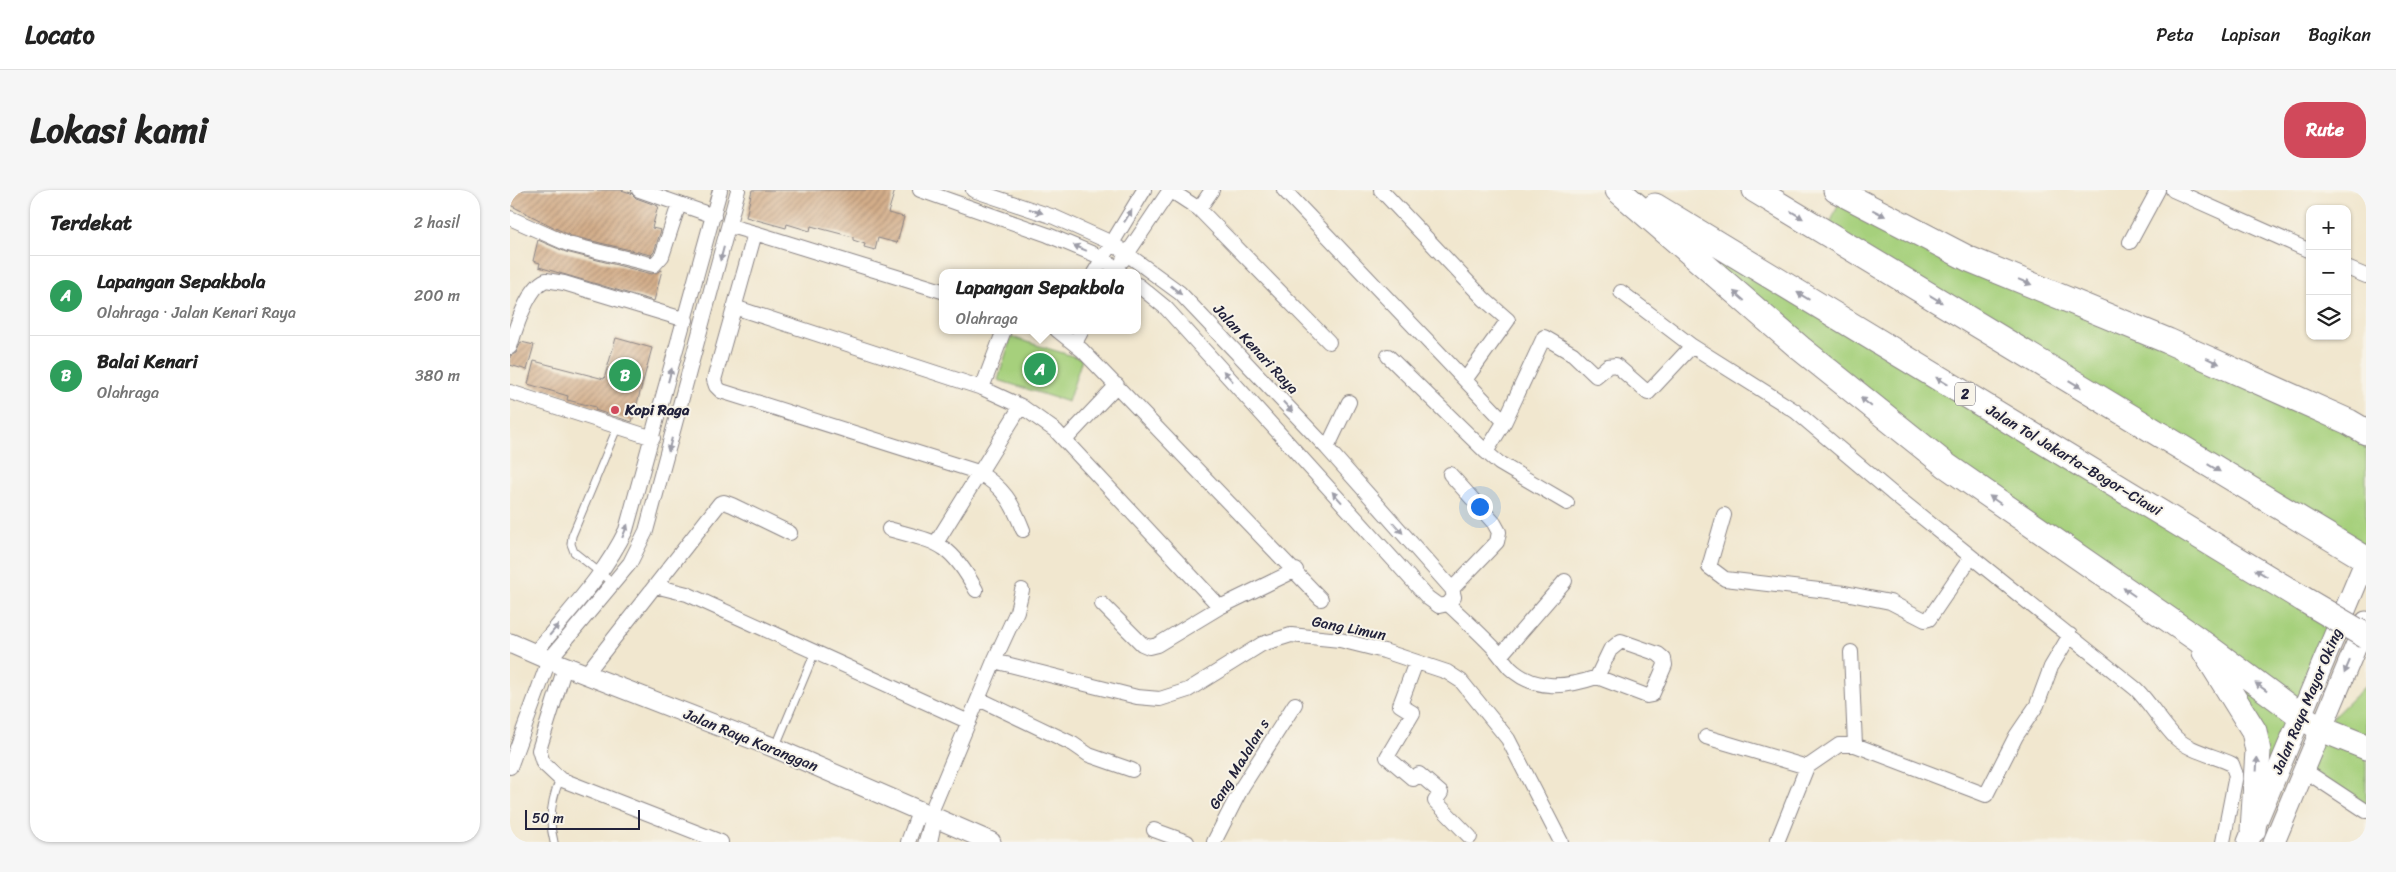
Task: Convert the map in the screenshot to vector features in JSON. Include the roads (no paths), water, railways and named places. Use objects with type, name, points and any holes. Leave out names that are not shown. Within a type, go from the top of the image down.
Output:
[{"type":"highway","points":[[1618,190],[1800,348],[1947,466],[2197,639],[2311,722],[2366,747]]},
{"type":"highway","name":"Jalan Tol Jakarta–Bogor–Ciawi","points":[[1627,190],[2366,636]]},
{"type":"highway","points":[[1755,190],[2366,559]]},
{"type":"highway","points":[[1836,190],[1969,259],[2168,341],[2360,427]]},
{"type":"highway","points":[[2197,639],[2254,731],[2258,751],[2258,838]]},
{"type":"main road","name":"Jalan Raya Mayor Oking","points":[[2258,838],[2304,770],[2311,722],[2366,559]]},
{"type":"main road","name":"Jalan Raya Mayor Oking","points":[[2258,838],[2311,722],[2366,622]]},
{"type":"street","points":[[640,190],[714,216]]},
{"type":"street","points":[[510,767],[549,660],[600,573],[616,552],[626,530],[686,320],[720,190]]},
{"type":"street","points":[[720,842],[560,779],[543,763],[539,750],[549,660],[630,563],[646,531],[730,226],[738,190]]},
{"type":"street","points":[[920,190],[1048,235],[1103,258],[1115,269]]},
{"type":"street","name":"Jalan Kenari Raya","points":[[973,190],[1054,217],[1112,243],[1180,293],[1327,448],[1452,589]]},
{"type":"street","points":[[1096,269],[1144,190]]},
{"type":"street","points":[[1120,269],[1128,253],[1170,190],[1199,209],[1329,342]]},
{"type":"street","points":[[1199,209],[1212,190]]},
{"type":"street","points":[[1284,190],[1501,418]]},
{"type":"street","points":[[1381,190],[1484,299],[1508,320],[1465,380]]},
{"type":"street","points":[[2130,242],[2158,190]]},
{"type":"street","points":[[2173,190],[2308,250]]},
{"type":"street","points":[[510,218],[568,244],[654,265],[662,256],[679,204]]},
{"type":"street","points":[[730,226],[939,290]]},
{"type":"street","points":[[755,233],[714,380],[716,386],[722,391],[978,472],[994,481],[1012,503],[1023,530]]},
{"type":"street","points":[[2351,270],[2366,276]]},
{"type":"street","points":[[510,347],[518,319],[538,286],[546,280],[564,283],[686,320]]},
{"type":"street","points":[[1141,287],[1166,308],[1428,598],[1439,606],[1448,604],[1454,596],[1452,589],[1497,542],[1499,532],[1494,523],[1450,474]]},
{"type":"street","points":[[1621,292],[1692,346],[1795,411],[1971,557],[2136,689],[2152,705],[2176,738],[2186,746],[2232,764],[2236,775],[2223,842]]},
{"type":"street","points":[[734,307],[982,388],[1021,406],[1056,431],[1065,440],[1220,607]]},
{"type":"street","points":[[982,388],[1002,334]]},
{"type":"street","points":[[1063,334],[1075,343],[1116,385],[1296,570],[1321,599]]},
{"type":"street","points":[[1075,343],[1080,334]]},
{"type":"street","points":[[1486,452],[1505,421],[1544,337],[1573,354],[1596,376],[1608,366],[1616,365],[1648,393],[1692,346]]},
{"type":"street","points":[[1388,356],[1499,463],[1567,503]]},
{"type":"street","points":[[1065,440],[1116,385]]},
{"type":"street","points":[[510,392],[617,428],[653,438]]},
{"type":"street","points":[[1327,448],[1349,402]]},
{"type":"street","points":[[936,542],[1021,406]]},
{"type":"street","points":[[586,674],[720,502],[732,505],[790,533]]},
{"type":"street","points":[[1724,515],[1709,567],[1725,579],[1845,593],[1890,602],[1925,620],[1929,619],[1971,557]]},
{"type":"street","points":[[889,529],[936,542],[959,560],[976,590]]},
{"type":"street","points":[[1102,604],[1142,644],[1149,646],[1157,645],[1220,607],[1296,570]]},
{"type":"street","points":[[1501,655],[1565,581]]},
{"type":"street","points":[[655,586],[687,594],[969,722]]},
{"type":"street","points":[[908,842],[928,816],[1017,611],[1022,590]]},
{"type":"street","points":[[1448,604],[1501,655],[1511,668],[1529,680],[1549,686],[1576,684],[1597,677],[1650,696],[1654,693],[1665,662],[1658,654],[1621,641],[1610,650],[1597,677]]},
{"type":"street","name":"Gang Limun","points":[[994,661],[1137,697],[1160,699],[1188,690],[1262,644],[1291,635],[1340,640],[1384,651],[1447,672],[1461,681],[1508,739],[1561,842]]},
{"type":"street","points":[[1777,842],[1807,768],[1839,745],[1855,745],[1986,795],[2016,736],[2036,705],[2051,667],[2070,635]]},
{"type":"street","name":"Jalan Raya Karanggan","points":[[510,643],[775,748],[991,842]]},
{"type":"street","points":[[1851,652],[1855,745]]},
{"type":"street","points":[[1416,662],[1400,705],[1413,713],[1388,757],[1413,779],[1419,774],[1441,793],[1435,801],[1470,836]]},
{"type":"street","points":[[979,699],[1073,744],[1089,755],[1132,770]]},
{"type":"street","name":"Gang MaJalan s","points":[[1214,842],[1242,787],[1295,704]]},
{"type":"street","points":[[1706,737],[1807,768]]},
{"type":"street","points":[[2304,770],[2366,811]]},
{"type":"street","points":[[928,816],[930,842]]},
{"type":"street","points":[[1154,830],[1187,842]]},
{"type":"lane","points":[[613,583],[574,552],[571,544],[572,536],[617,428]]},
{"type":"lane","points":[[775,748],[815,652]]},
{"type":"lane","points":[[554,842],[549,824],[555,791],[560,779]]},
{"type":"lane","points":[[922,842],[928,816]]},
{"type":"place","name":"Lapangan Sepakbola","points":[[1040,369]]},
{"type":"place","name":"Balai Kenari","points":[[625,375]]},
{"type":"place","name":"Kopi Raga","points":[[615,410]]}]
